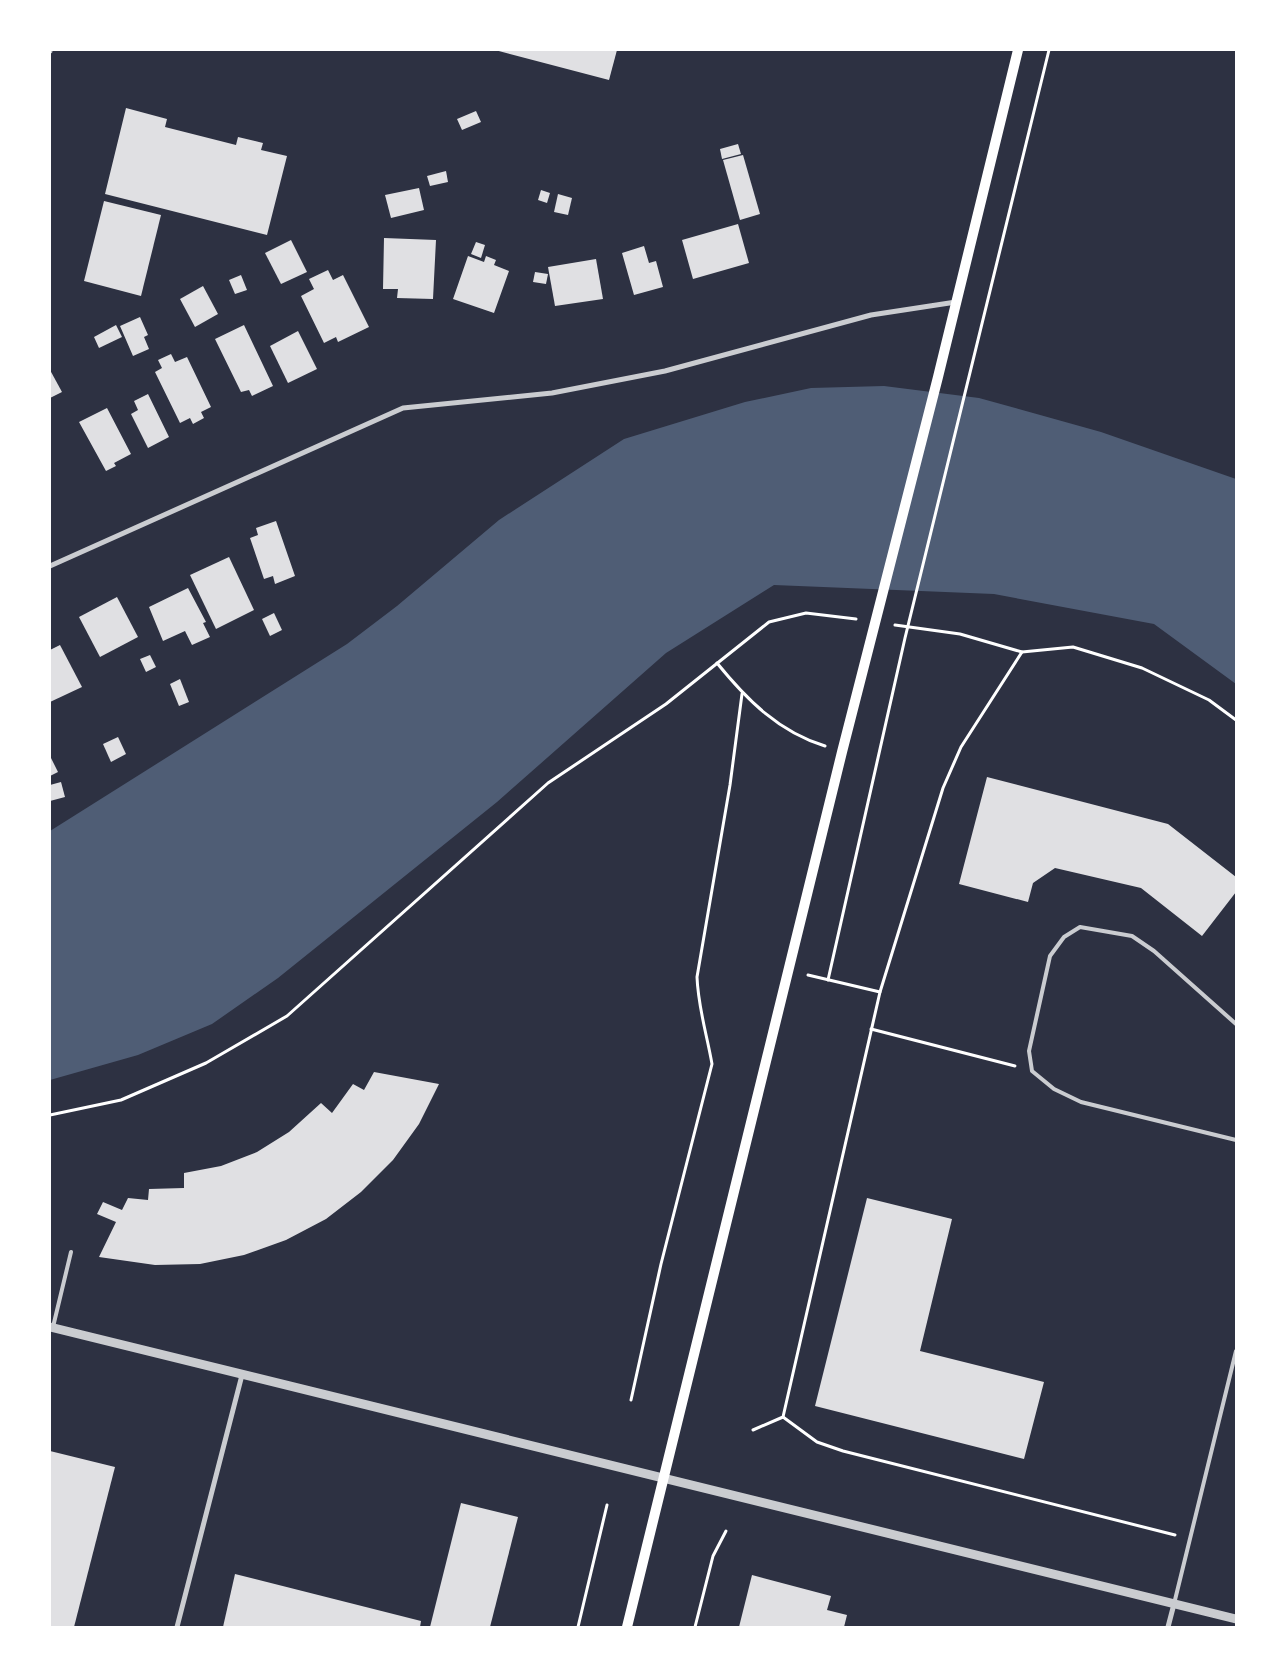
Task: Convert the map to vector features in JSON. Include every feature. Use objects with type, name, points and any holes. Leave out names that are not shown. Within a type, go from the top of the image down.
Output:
[{"type":"main road","points":[[627,1627],[842,752],[957,302],[1018,50]]},
{"type":"street","points":[[50,566],[403,408],[552,393],[664,371],[871,315],[957,302]]},
{"type":"street","points":[[51,1327],[1236,1619]]},
{"type":"street","points":[[177,1627],[242,1375]]},
{"type":"street","points":[[1168,1627],[1174,1604]]},
{"type":"lane","points":[[1236,1024],[1154,950],[1132,936],[1080,927],[1064,937],[1050,956],[1029,1051],[1032,1071],[1054,1089],[1081,1102],[1236,1140]]},
{"type":"lane","points":[[51,1327],[71,1252]]},
{"type":"lane","points":[[1174,1604],[1236,1351]]},
{"type":"path","points":[[828,980],[905,638],[1049,50]]},
{"type":"path","points":[[50,1115],[121,1100],[206,1062],[286,1016],[548,782],[666,704],[769,622],[806,613],[864,620]]},
{"type":"path","points":[[892,624],[960,634],[1022,652],[1073,647],[1142,668],[1209,700],[1236,720]]},
{"type":"path","points":[[782,1417],[880,992],[943,788],[961,747],[1022,652]]},
{"type":"path","points":[[717,663],[742,694],[771,720],[807,741],[842,752]]},
{"type":"path","points":[[631,1400],[661,1264],[712,1064],[698,1002],[696,977],[730,785],[742,694]]},
{"type":"path","points":[[788,970],[880,992]]},
{"type":"path","points":[[871,1029],[1032,1071]]},
{"type":"path","points":[[753,1430],[782,1417]]},
{"type":"path","points":[[782,1417],[817,1442],[843,1451],[1190,1539]]},
{"type":"path","points":[[578,1627],[607,1505]]},
{"type":"path","points":[[695,1627],[713,1556],[726,1531]]},
{"type":"water","points":[[884,386],[979,398],[1101,432],[1236,479],[1236,684],[1154,624],[994,594],[774,585],[666,653],[497,802],[278,978],[212,1024],[138,1055],[50,1080],[50,831],[347,644],[397,606],[499,520],[624,439],[745,402],[811,388]]},
{"type":"building","points":[[495,50],[617,50],[609,80]]},
{"type":"building","points":[[126,108],[167,119],[165,127],[236,145],[238,137],[263,143],[261,150],[287,156],[267,235],[105,194]]},
{"type":"building","points":[[476,111],[481,122],[462,130],[457,119]]},
{"type":"building","points":[[738,144],[741,154],[722,159],[720,149]]},
{"type":"building","points":[[743,155],[760,214],[740,220],[723,160]]},
{"type":"building","points":[[446,171],[448,182],[430,186],[427,176]]},
{"type":"building","points":[[419,188],[424,210],[391,218],[385,195]]},
{"type":"building","points":[[541,190],[550,193],[547,203],[538,200]]},
{"type":"building","points":[[558,194],[572,198],[568,215],[554,212]]},
{"type":"building","points":[[104,201],[161,215],[141,296],[84,281]]},
{"type":"building","points":[[738,224],[749,263],[693,279],[682,240]]},
{"type":"building","points":[[384,238],[436,240],[433,299],[397,298],[398,289],[383,289]]},
{"type":"building","points":[[291,240],[307,272],[281,284],[265,253]]},
{"type":"building","points":[[476,242],[485,245],[481,258],[471,254]]},
{"type":"building","points":[[644,246],[649,263],[656,261],[663,287],[634,295],[622,253]]},
{"type":"building","points":[[468,256],[484,262],[486,256],[496,260],[494,265],[509,271],[494,313],[453,299]]},
{"type":"building","points":[[596,259],[603,299],[555,306],[548,267]]},
{"type":"building","points":[[328,270],[333,280],[343,275],[369,327],[338,342],[336,337],[324,343],[301,296],[314,289],[309,279]]},
{"type":"building","points":[[535,272],[548,274],[546,284],[533,282]]},
{"type":"building","points":[[241,275],[247,290],[235,294],[229,280]]},
{"type":"building","points":[[203,286],[218,314],[195,327],[180,299]]},
{"type":"building","points":[[140,317],[148,335],[144,337],[149,349],[133,356],[120,326]]},
{"type":"building","points":[[116,325],[122,337],[99,348],[94,337]]},
{"type":"building","points":[[244,325],[273,386],[252,396],[249,390],[241,392],[215,339]]},
{"type":"building","points":[[298,331],[317,369],[288,383],[270,346]]},
{"type":"building","points":[[171,354],[175,362],[187,357],[211,407],[201,412],[204,418],[193,424],[190,418],[180,423],[155,372],[162,368],[158,360]]},
{"type":"building","points":[[50,370],[62,392],[50,398]]},
{"type":"building","points":[[148,394],[169,437],[148,448],[131,414],[138,410],[134,401]]},
{"type":"building","points":[[107,408],[131,454],[114,463],[116,466],[106,471],[79,422]]},
{"type":"building","points":[[276,521],[295,576],[275,584],[273,576],[264,579],[250,538],[258,535],[256,528]]},
{"type":"building","points":[[229,557],[254,610],[216,629],[190,575]]},
{"type":"building","points":[[188,588],[206,622],[203,623],[210,637],[192,645],[185,631],[163,641],[149,607]]},
{"type":"building","points":[[117,597],[138,637],[100,657],[79,617]]},
{"type":"building","points":[[274,613],[282,630],[270,636],[262,619]]},
{"type":"building","points":[[60,645],[82,687],[50,702],[50,650]]},
{"type":"building","points":[[150,655],[156,667],[146,672],[140,659]]},
{"type":"building","points":[[180,679],[189,702],[179,706],[170,684]]},
{"type":"building","points":[[118,737],[126,754],[111,762],[103,744]]},
{"type":"building","points":[[50,756],[58,772],[50,776]]},
{"type":"building","points":[[987,777],[1168,824],[1236,877],[1236,892],[1202,936],[1141,888],[1055,868],[1033,883],[1028,902],[959,884]]},
{"type":"building","points":[[61,782],[65,797],[50,801],[50,785]]},
{"type":"building","points":[[374,1072],[439,1084],[419,1124],[393,1160],[361,1192],[326,1219],[286,1240],[244,1255],[200,1264],[155,1265],[99,1257],[116,1222],[97,1214],[103,1202],[122,1210],[128,1198],[148,1200],[149,1189],[184,1188],[184,1173],[221,1166],[257,1152],[289,1132],[321,1103],[332,1113],[353,1084],[364,1090]]},
{"type":"building","points":[[867,1198],[952,1219],[920,1351],[1044,1382],[1024,1459],[815,1406]]},
{"type":"building","points":[[50,1451],[115,1467],[74,1627],[50,1626]]},
{"type":"building","points":[[461,1503],[518,1517],[490,1627],[430,1627]]},
{"type":"building","points":[[235,1574],[421,1621],[420,1627],[223,1627]]},
{"type":"building","points":[[752,1575],[831,1596],[827,1610],[847,1615],[844,1627],[739,1627]]}]
